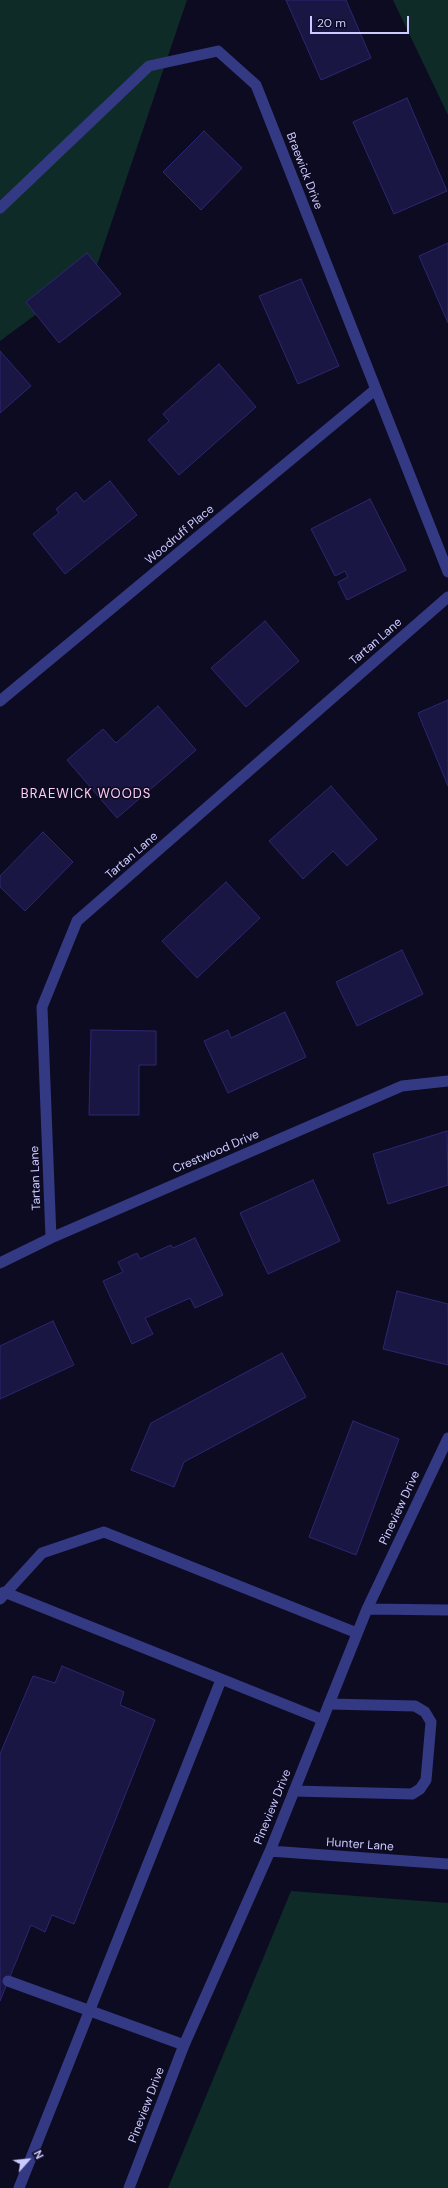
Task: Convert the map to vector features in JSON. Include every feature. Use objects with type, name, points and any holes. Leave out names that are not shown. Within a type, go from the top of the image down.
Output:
[{"type":"street","name":"Braewick Drive","points":[[0,208],[149,66],[218,51],[256,85],[448,572]]},
{"type":"street","name":"Woodruff Place","points":[[0,701],[376,389]]},
{"type":"street","name":"Tartan Lane","points":[[51,1238],[42,1007],[77,921],[448,597]]},
{"type":"street","name":"Crestwood Drive","points":[[0,1263],[51,1238],[402,1086],[448,1080]]},
{"type":"street","name":"Pineview Drive","points":[[129,2188],[184,2045],[270,1851],[321,1719],[329,1704],[367,1609],[448,1438]]},
{"type":"street","points":[[321,1719],[2,1596],[42,1553],[104,1532],[357,1633]]},
{"type":"street","points":[[367,1609],[448,1610]]},
{"type":"street","points":[[19,2188],[91,2011],[221,1680]]},
{"type":"street","points":[[294,1791],[412,1794],[420,1789],[426,1780],[431,1722],[425,1712],[415,1706],[329,1704]]},
{"type":"street","name":"Hunter Lane","points":[[270,1851],[448,1864]]},
{"type":"street","points":[[8,1981],[184,2045]]},
{"type":"green space","points":[[0,0],[187,0],[95,271],[0,341]]},
{"type":"green space","points":[[393,0],[448,0],[448,115]]},
{"type":"green space","points":[[291,1891],[448,1903],[448,2188],[168,2188]]},
{"type":"building","points":[[286,0],[346,0],[371,58],[321,80]]},
{"type":"building","points":[[407,98],[447,191],[394,214],[353,122]]},
{"type":"building","points":[[204,131],[242,168],[201,210],[163,172]]},
{"type":"building","points":[[448,243],[448,323],[419,256]]},
{"type":"building","points":[[87,253],[121,294],[59,343],[26,302]]},
{"type":"building","points":[[301,279],[339,366],[298,384],[259,296]]},
{"type":"building","points":[[0,351],[31,386],[0,413]]},
{"type":"building","points":[[219,364],[256,407],[179,475],[148,440],[169,421],[163,414]]},
{"type":"building","points":[[110,481],[137,515],[65,574],[33,534],[59,513],[56,509],[76,492],[84,502]]},
{"type":"building","points":[[370,499],[406,570],[347,600],[338,582],[348,577],[345,571],[335,576],[311,529]]},
{"type":"building","points":[[265,621],[299,661],[246,707],[211,668]]},
{"type":"building","points":[[448,700],[448,786],[418,713]]},
{"type":"building","points":[[158,706],[196,750],[117,818],[67,760],[103,729],[116,743]]},
{"type":"building","points":[[331,786],[377,839],[347,866],[333,851],[303,879],[269,841]]},
{"type":"building","points":[[43,832],[73,862],[25,911],[0,887],[0,876]]},
{"type":"building","points":[[226,882],[260,918],[197,978],[162,941]]},
{"type":"building","points":[[402,950],[423,994],[357,1026],[336,982]]},
{"type":"building","points":[[285,1012],[306,1057],[228,1093],[204,1041],[228,1030],[231,1038]]},
{"type":"building","points":[[91,1030],[156,1031],[156,1065],[139,1065],[139,1115],[89,1115]]},
{"type":"building","points":[[447,1131],[448,1185],[388,1204],[373,1154]]},
{"type":"building","points":[[313,1180],[340,1241],[268,1274],[240,1213]]},
{"type":"building","points":[[195,1238],[223,1295],[195,1308],[190,1298],[145,1318],[153,1334],[132,1344],[103,1281],[123,1272],[118,1262],[137,1253],[140,1259],[171,1245],[173,1248]]},
{"type":"building","points":[[397,1291],[448,1304],[448,1365],[383,1349]]},
{"type":"building","points":[[53,1321],[74,1365],[0,1399],[0,1346]]},
{"type":"building","points":[[282,1353],[306,1397],[184,1462],[174,1487],[131,1470],[151,1423]]},
{"type":"building","points":[[353,1421],[399,1439],[356,1555],[309,1537]]},
{"type":"building","points":[[62,1666],[124,1692],[120,1705],[155,1720],[74,1924],[52,1915],[45,1932],[31,1925],[0,2001],[0,1754],[33,1676],[55,1683]]},
{"type":"district","name":"BRAEWICK WOODS","points":[[86,795]]}]
